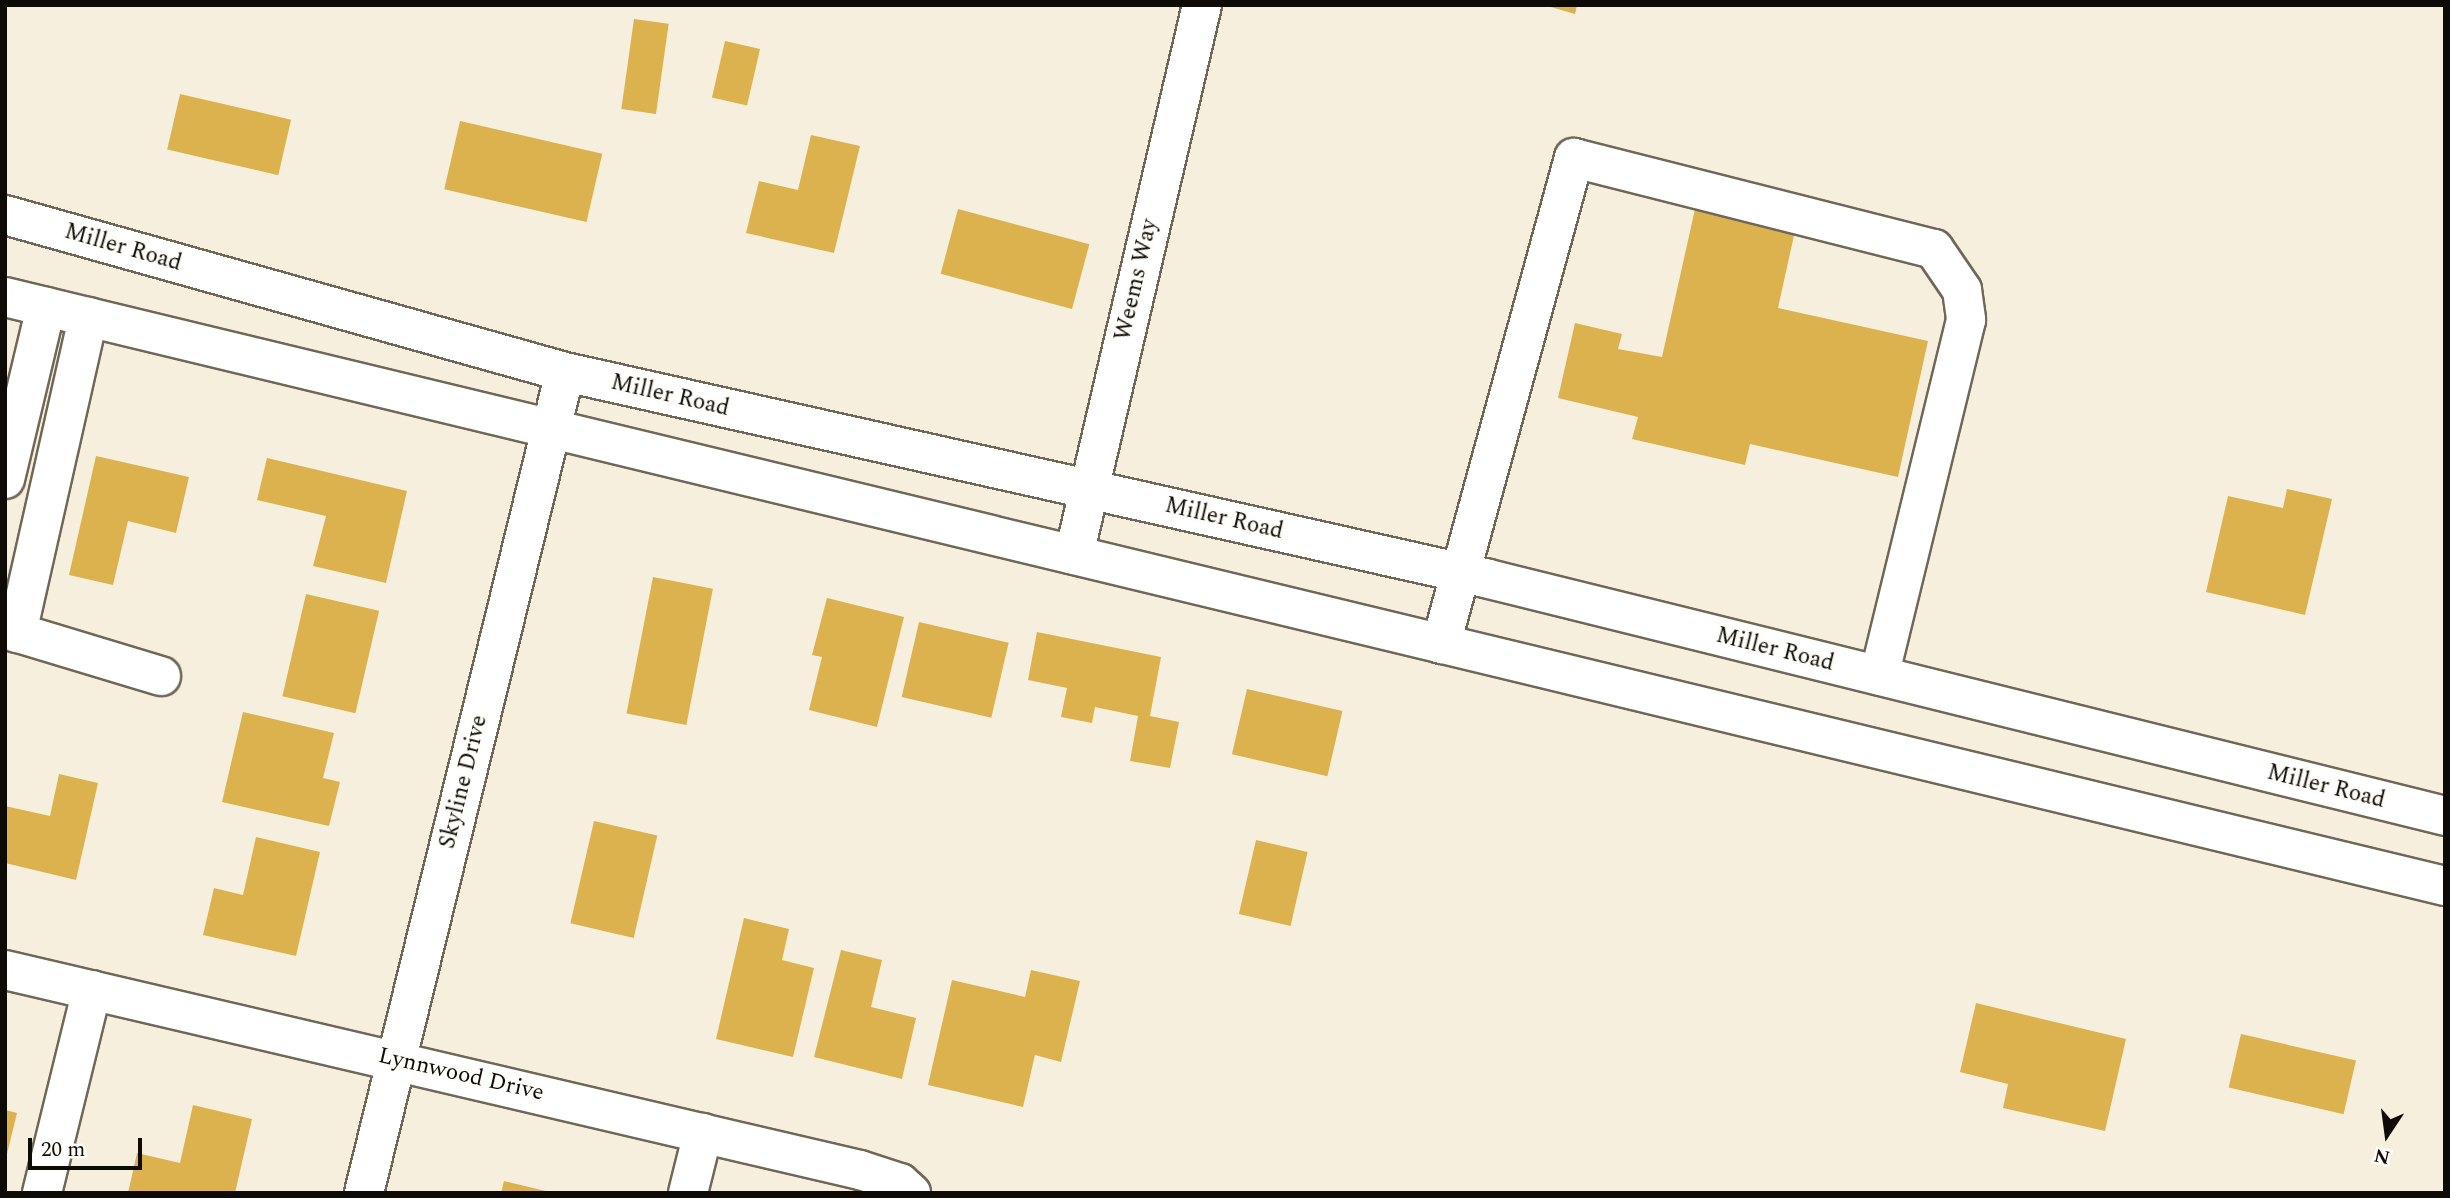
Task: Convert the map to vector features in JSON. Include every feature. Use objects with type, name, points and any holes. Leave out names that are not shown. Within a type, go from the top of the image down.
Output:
[{"type":"main road","name":"Weems Way","points":[[1074,555],[1202,5]]},
{"type":"main road","points":[[1441,644],[1574,158],[1934,249],[1962,290],[1966,320],[1879,676]]},
{"type":"main road","name":"Miller Road","points":[[5,215],[565,372],[1461,573],[2445,816]]},
{"type":"main road","points":[[5,297],[2445,886]]},
{"type":"main road","points":[[5,479],[46,307]]},
{"type":"main road","points":[[88,317],[11,631],[161,676]]},
{"type":"main road","name":"Skyline Drive","points":[[364,1193],[565,372]]},
{"type":"main road","name":"Lynnwood Drive","points":[[5,970],[396,1059],[860,1170],[900,1183],[911,1193]]},
{"type":"main road","points":[[42,1193],[92,990]]},
{"type":"main road","points":[[688,1193],[703,1133]]},
{"type":"building","points":[[1544,5],[1577,5],[1575,14]]},
{"type":"building","points":[[634,19],[669,24],[656,114],[621,109]]},
{"type":"building","points":[[725,41],[760,49],[747,106],[712,98]]},
{"type":"building","points":[[180,94],[291,120],[278,175],[167,150]]},
{"type":"building","points":[[460,121],[602,154],[587,222],[444,189]]},
{"type":"building","points":[[811,135],[860,146],[834,253],[746,233],[759,181],[798,190]]},
{"type":"building","points":[[958,209],[1089,244],[1072,309],[941,274]]},
{"type":"building","points":[[1695,209],[1795,231],[1778,308],[1928,341],[1898,477],[1750,444],[1745,465],[1632,439],[1638,417],[1558,398],[1575,323],[1622,334],[1618,349],[1662,357]]},
{"type":"building","points":[[96,456],[189,477],[176,533],[128,521],[113,585],[69,575]]},
{"type":"building","points":[[267,458],[407,491],[386,583],[313,566],[326,516],[257,500]]},
{"type":"building","points":[[2287,489],[2332,499],[2305,615],[2206,592],[2228,496],[2283,508]]},
{"type":"building","points":[[653,577],[713,589],[686,725],[626,713]]},
{"type":"building","points":[[306,594],[379,611],[355,713],[282,696]]},
{"type":"building","points":[[827,598],[904,617],[877,727],[809,710],[822,657],[812,655]]},
{"type":"building","points":[[919,622],[1009,643],[991,718],[902,697]]},
{"type":"building","points":[[1037,632],[1161,657],[1150,716],[1179,722],[1170,768],[1130,761],[1138,716],[1095,707],[1092,723],[1061,717],[1067,688],[1028,680]]},
{"type":"building","points":[[1247,689],[1342,711],[1327,776],[1232,754]]},
{"type":"building","points":[[243,712],[334,733],[323,778],[340,782],[329,826],[222,802]]},
{"type":"building","points":[[59,774],[98,783],[76,880],[5,863],[5,806],[50,816]]},
{"type":"building","points":[[594,821],[657,836],[634,938],[570,923]]},
{"type":"building","points":[[256,837],[320,852],[296,956],[203,935],[214,888],[243,895]]},
{"type":"building","points":[[1256,840],[1308,852],[1291,926],[1239,914]]},
{"type":"building","points":[[744,918],[789,929],[782,960],[814,968],[793,1057],[716,1039]]},
{"type":"building","points":[[841,950],[882,960],[871,1007],[916,1018],[902,1079],[814,1057]]},
{"type":"building","points":[[1031,970],[1080,981],[1061,1062],[1035,1055],[1023,1107],[928,1085],[952,980],[1025,997]]},
{"type":"building","points":[[1976,1003],[2126,1039],[2105,1131],[2003,1108],[2008,1084],[1960,1072]]},
{"type":"building","points":[[2241,1034],[2356,1061],[2344,1114],[2229,1088]]},
{"type":"building","points":[[193,1105],[252,1119],[235,1193],[128,1193],[137,1153],[180,1163]]},
{"type":"building","points":[[5,1110],[17,1113],[6,1158],[5,1158]]},
{"type":"building","points":[[504,1181],[550,1192],[550,1193],[501,1193]]}]
